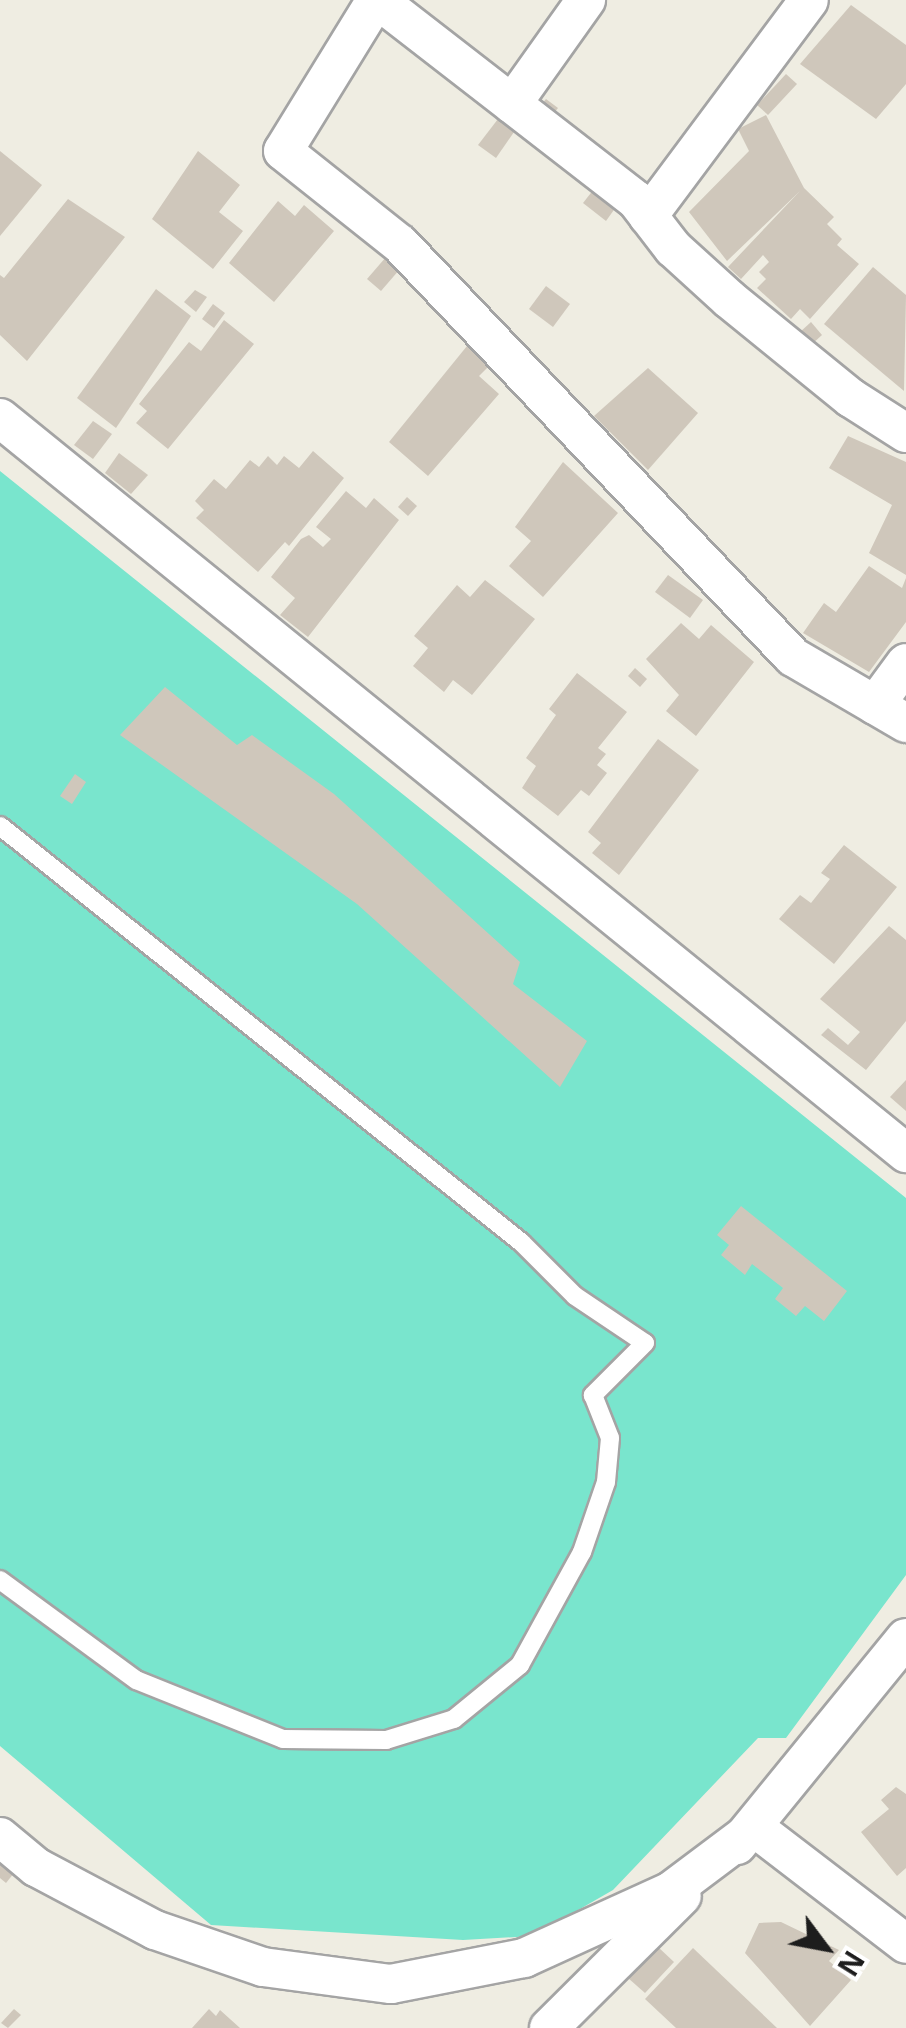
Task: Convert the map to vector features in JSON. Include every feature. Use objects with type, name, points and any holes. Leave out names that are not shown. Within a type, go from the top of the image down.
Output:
[{"type":"street","points":[[906,433],[850,398],[729,299],[648,216],[377,0],[283,152],[400,244],[793,658],[890,714],[906,663]]},
{"type":"street","points":[[512,104],[586,0]]},
{"type":"street","points":[[648,216],[809,0]]},
{"type":"street","points":[[0,418],[906,1153]]},
{"type":"street","points":[[548,2028],[756,1828],[906,1638]]},
{"type":"street","points":[[0,1836],[36,1867],[155,1930],[263,1967],[391,1984],[524,1958],[671,1891],[756,1828]]},
{"type":"street","points":[[756,1828],[906,1944]]},
{"type":"lane","points":[[0,826],[521,1242],[575,1296],[645,1344],[593,1395],[610,1438],[606,1482],[582,1552],[520,1665],[454,1719],[386,1740],[282,1740],[136,1680],[0,1580]]},
{"type":"shaded area","points":[[0,471],[906,1198],[906,1575],[786,1738],[758,1738],[613,1890],[533,1936],[463,1940],[211,1925],[0,1746]]},
{"type":"building","points":[[851,5],[906,45],[906,84],[876,119],[800,64]]},
{"type":"building","points":[[786,74],[797,84],[768,115],[757,105]]},
{"type":"building","points":[[546,99],[558,108],[554,113],[542,104]]},
{"type":"building","points":[[766,115],[804,188],[834,217],[827,224],[842,239],[837,245],[859,264],[810,319],[800,309],[791,319],[757,288],[766,279],[759,272],[769,262],[763,255],[741,279],[728,267],[800,191],[727,261],[689,212],[749,151],[738,129]]},
{"type":"building","points":[[498,119],[514,132],[496,158],[478,145]]},
{"type":"building","points":[[0,151],[42,185],[0,236]]},
{"type":"building","points":[[198,151],[240,185],[219,212],[243,231],[213,269],[152,219]]},
{"type":"building","points":[[594,189],[616,207],[606,221],[583,203]]},
{"type":"building","points":[[68,199],[125,237],[27,361],[0,335],[0,275],[4,278]]},
{"type":"building","points":[[278,201],[295,216],[304,205],[334,231],[274,302],[229,263]]},
{"type":"building","points":[[386,257],[400,269],[381,291],[367,279]]},
{"type":"building","points":[[873,267],[906,295],[904,391],[824,324]]},
{"type":"building","points":[[546,286],[570,304],[553,327],[529,309]]},
{"type":"building","points":[[156,289],[191,316],[116,428],[77,398]]},
{"type":"building","points":[[195,290],[207,297],[196,312],[184,302]]},
{"type":"building","points":[[213,304],[225,313],[214,328],[202,319]]},
{"type":"building","points":[[224,320],[254,344],[168,449],[136,423],[147,411],[139,404],[189,342],[201,351]]},
{"type":"building","points":[[811,322],[822,335],[811,345],[799,333]]},
{"type":"building","points":[[467,346],[489,366],[479,376],[499,394],[428,476],[389,442]]},
{"type":"building","points":[[648,368],[698,413],[648,470],[594,416]]},
{"type":"building","points":[[93,421],[112,434],[93,459],[74,445]]},
{"type":"building","points":[[848,436],[906,462],[906,575],[869,553],[892,505],[829,468]]},
{"type":"building","points":[[313,451],[344,478],[289,546],[285,542],[258,572],[196,518],[204,510],[195,501],[214,479],[226,489],[250,460],[259,467],[268,456],[277,465],[284,456],[299,468]]},
{"type":"building","points":[[119,453],[148,475],[131,494],[105,473]]},
{"type":"building","points":[[563,462],[618,513],[543,597],[509,566],[531,541],[515,527]]},
{"type":"building","points":[[346,491],[366,508],[374,498],[399,520],[308,637],[280,615],[295,598],[271,577],[301,539],[309,535],[323,547],[331,539],[316,527]]},
{"type":"building","points":[[407,497],[417,506],[408,516],[398,507]]},
{"type":"building","points":[[869,566],[902,588],[906,578],[906,622],[869,672],[803,633],[824,603],[836,612]]},
{"type":"building","points":[[668,575],[703,600],[690,618],[655,592]]},
{"type":"building","points":[[485,580],[535,619],[472,695],[453,680],[444,692],[413,666],[428,648],[414,636],[457,585],[470,597]]},
{"type":"building","points":[[681,623],[699,639],[711,625],[754,662],[696,736],[666,711],[679,695],[646,659]]},
{"type":"building","points":[[635,668],[647,679],[640,687],[628,676]]},
{"type":"building","points":[[577,673],[627,712],[598,748],[606,754],[597,765],[607,773],[589,796],[581,790],[558,816],[522,788],[536,766],[526,758],[556,715],[549,709]]},
{"type":"building","points":[[165,687],[237,745],[252,735],[334,794],[520,962],[513,984],[587,1041],[560,1087],[357,904],[120,735]]},
{"type":"building","points":[[658,739],[699,770],[619,875],[592,853],[601,843],[588,832]]},
{"type":"building","points":[[75,774],[86,782],[72,804],[60,796]]},
{"type":"building","points":[[844,845],[897,887],[834,964],[779,919],[800,895],[811,903],[830,879],[821,873]]},
{"type":"building","points":[[889,926],[906,940],[906,1021],[866,1070],[821,1035],[828,1028],[848,1045],[860,1032],[820,999]]},
{"type":"building","points":[[906,1080],[906,1111],[890,1097]]},
{"type":"building","points":[[741,1206],[847,1291],[824,1321],[805,1306],[796,1316],[775,1299],[783,1288],[752,1264],[745,1275],[721,1255],[729,1245],[717,1235]]},
{"type":"building","points":[[896,1787],[906,1794],[906,1868],[897,1876],[861,1832],[889,1809],[881,1800]]},
{"type":"building","points":[[0,1863],[14,1873],[6,1883],[0,1878]]},
{"type":"building","points":[[781,1922],[839,1950],[829,1961],[851,1980],[810,2026],[745,1953],[759,1923]]},
{"type":"building","points":[[657,1946],[674,1962],[645,1993],[628,1978]]},
{"type":"building","points":[[693,1948],[777,2028],[676,2028],[645,1999]]},
{"type":"building","points":[[14,2009],[21,2015],[8,2028],[1,2023]]},
{"type":"building","points":[[209,2009],[216,2016],[220,2010],[240,2028],[192,2028]]}]
